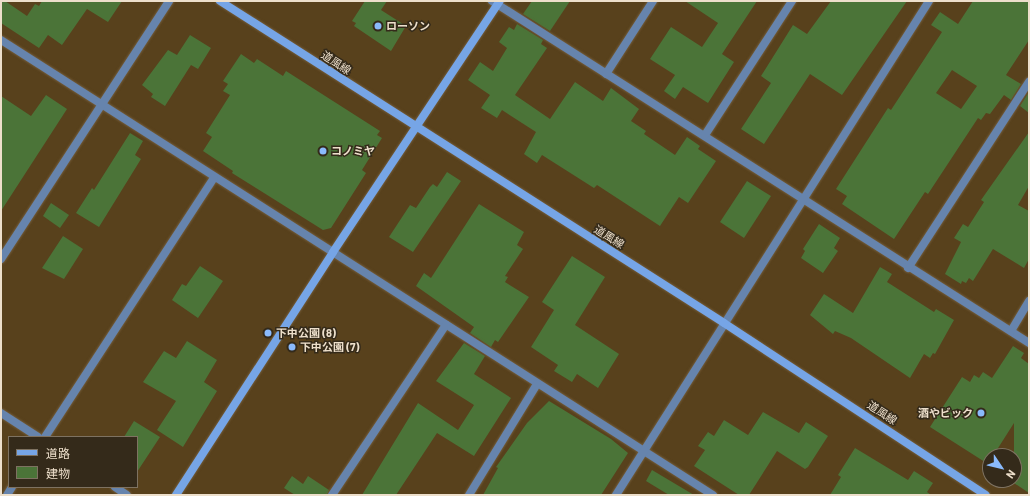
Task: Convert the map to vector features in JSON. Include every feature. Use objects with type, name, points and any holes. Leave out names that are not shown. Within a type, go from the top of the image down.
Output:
[{"type":"street","points":[[1,260],[169,1]]},
{"type":"street","name":"道風線","points":[[220,1],[724,323],[986,495]]},
{"type":"street","points":[[606,74],[653,1]]},
{"type":"street","points":[[705,135],[792,1]]},
{"type":"street","points":[[616,495],[930,1]]},
{"type":"street","points":[[176,495],[497,2],[606,74],[705,135],[908,268],[1029,343]]},
{"type":"street","points":[[1,40],[102,104],[214,178],[333,252],[712,495]]},
{"type":"street","points":[[908,268],[1029,82]]},
{"type":"street","points":[[46,436],[214,178]]},
{"type":"street","points":[[1011,331],[1029,301]]},
{"type":"street","points":[[332,495],[446,325]]},
{"type":"street","points":[[468,495],[537,384]]},
{"type":"street","points":[[1,413],[36,436]]},
{"type":"street","points":[[117,488],[128,495]]},
{"type":"building","points":[[1,1],[5,1],[27,16],[35,4],[39,6],[42,1],[122,1],[108,22],[87,9],[62,45],[48,35],[39,48],[1,23]]},
{"type":"building","points":[[365,1],[387,1],[381,10],[406,26],[391,51],[354,26],[356,23],[352,21]]},
{"type":"building","points":[[532,1],[570,1],[550,31],[523,14]]},
{"type":"building","points":[[685,1],[757,1],[722,54],[734,62],[708,103],[683,87],[675,99],[664,91],[675,75],[650,59],[671,27],[702,47],[718,23]]},
{"type":"building","points":[[831,1],[907,1],[842,95],[810,74],[764,144],[741,129],[771,83],[761,76],[793,25],[807,34]]},
{"type":"building","points":[[973,1],[1029,1],[1029,40],[1006,75],[1021,84],[1011,100],[1004,95],[990,114],[986,113],[981,120],[978,118],[928,194],[925,192],[894,239],[842,204],[847,196],[836,189],[888,108],[891,110],[942,32],[931,25],[940,12],[958,24]],"holes":[[[952,70],[977,86],[961,109],[936,93]]]},
{"type":"building","points":[[517,24],[543,40],[541,44],[547,48],[515,95],[550,119],[575,82],[603,101],[611,88],[639,109],[631,121],[646,131],[644,134],[675,155],[687,137],[700,146],[698,149],[716,161],[688,203],[679,197],[660,226],[597,185],[594,188],[542,155],[537,163],[524,154],[536,132],[502,110],[497,118],[481,108],[490,95],[468,80],[480,62],[493,71],[507,48],[499,42],[509,27],[514,30]]},
{"type":"building","points":[[190,35],[211,48],[198,69],[191,65],[165,106],[151,97],[153,94],[142,85],[168,50],[177,55]]},
{"type":"building","points":[[241,54],[254,63],[257,59],[283,76],[286,71],[380,131],[377,135],[382,138],[362,170],[366,173],[331,228],[323,230],[232,173],[233,171],[203,151],[212,137],[206,133],[230,95],[223,91],[228,84],[223,81]]},
{"type":"building","points":[[1029,92],[1029,113],[1020,106]]},
{"type":"building","points":[[46,95],[67,109],[1,211],[1,96],[31,116]]},
{"type":"building","points":[[1029,132],[1029,186],[1018,205],[1029,211],[1029,259],[1024,268],[993,249],[973,281],[969,278],[966,283],[962,281],[961,284],[945,274],[961,242],[954,238],[963,224],[968,227],[984,202],[981,200]]},
{"type":"building","points":[[130,133],[143,141],[135,155],[141,159],[99,227],[76,213],[92,188],[94,190]]},
{"type":"building","points":[[447,172],[461,181],[413,252],[389,237],[410,205],[416,208],[430,187],[433,184],[437,187]]},
{"type":"building","points":[[747,181],[771,196],[744,238],[720,222]]},
{"type":"building","points":[[51,203],[69,215],[60,228],[43,216]]},
{"type":"building","points":[[479,204],[524,232],[517,245],[523,249],[505,276],[508,277],[505,282],[529,297],[498,342],[495,340],[491,347],[470,333],[474,327],[416,286],[424,273],[431,278]]},
{"type":"building","points":[[819,224],[840,238],[834,248],[838,251],[823,273],[801,258],[805,251],[803,249]]},
{"type":"building","points":[[63,236],[83,249],[64,279],[42,268]]},
{"type":"building","points":[[572,256],[605,277],[575,325],[619,354],[598,388],[577,374],[572,382],[554,371],[558,365],[531,347],[554,310],[542,302]]},
{"type":"building","points":[[200,266],[223,281],[198,318],[172,300],[182,284],[186,286]]},
{"type":"building","points":[[880,267],[892,274],[887,282],[934,312],[936,309],[954,320],[935,354],[933,353],[930,358],[924,354],[910,378],[851,338],[835,331],[833,334],[810,315],[824,294],[853,313]]},
{"type":"building","points":[[187,341],[217,360],[204,382],[217,391],[183,447],[157,430],[176,401],[143,382],[164,351],[176,358]]},
{"type":"building","points":[[464,343],[485,356],[474,374],[511,398],[474,456],[437,433],[396,495],[362,495],[418,403],[458,430],[474,405],[436,381]]},
{"type":"building","points":[[1013,346],[1024,353],[1021,358],[1029,364],[1029,493],[1022,488],[1022,448],[1014,448],[1014,423],[998,448],[982,448],[982,460],[930,427],[962,377],[970,382],[974,375],[979,378],[983,372],[992,378]]},
{"type":"building","points":[[549,401],[611,439],[628,453],[601,495],[483,495],[498,468],[496,467],[527,423]]},
{"type":"building","points":[[763,412],[799,433],[806,422],[828,436],[808,467],[805,469],[777,451],[749,495],[739,495],[694,466],[705,450],[698,446],[708,432],[714,436],[724,420],[748,435]]},
{"type":"building","points":[[134,421],[160,437],[138,470],[138,436],[125,436]]},
{"type":"building","points":[[855,448],[908,480],[914,471],[933,483],[927,492],[931,495],[830,495],[841,477],[838,475]]},
{"type":"building","points":[[652,470],[694,495],[669,495],[646,481]]},
{"type":"building","points":[[292,476],[303,484],[308,476],[329,490],[327,495],[295,495],[284,488]]},
{"type":"place","name":"ローソン","points":[[378,26]]},
{"type":"place","name":"コノミヤ","points":[[323,151]]},
{"type":"place","name":"下中公園 (8)","points":[[268,333]]},
{"type":"place","name":"下中公園 (7)","points":[[292,347]]},
{"type":"place","name":"酒やビック","points":[[981,413]]}]
